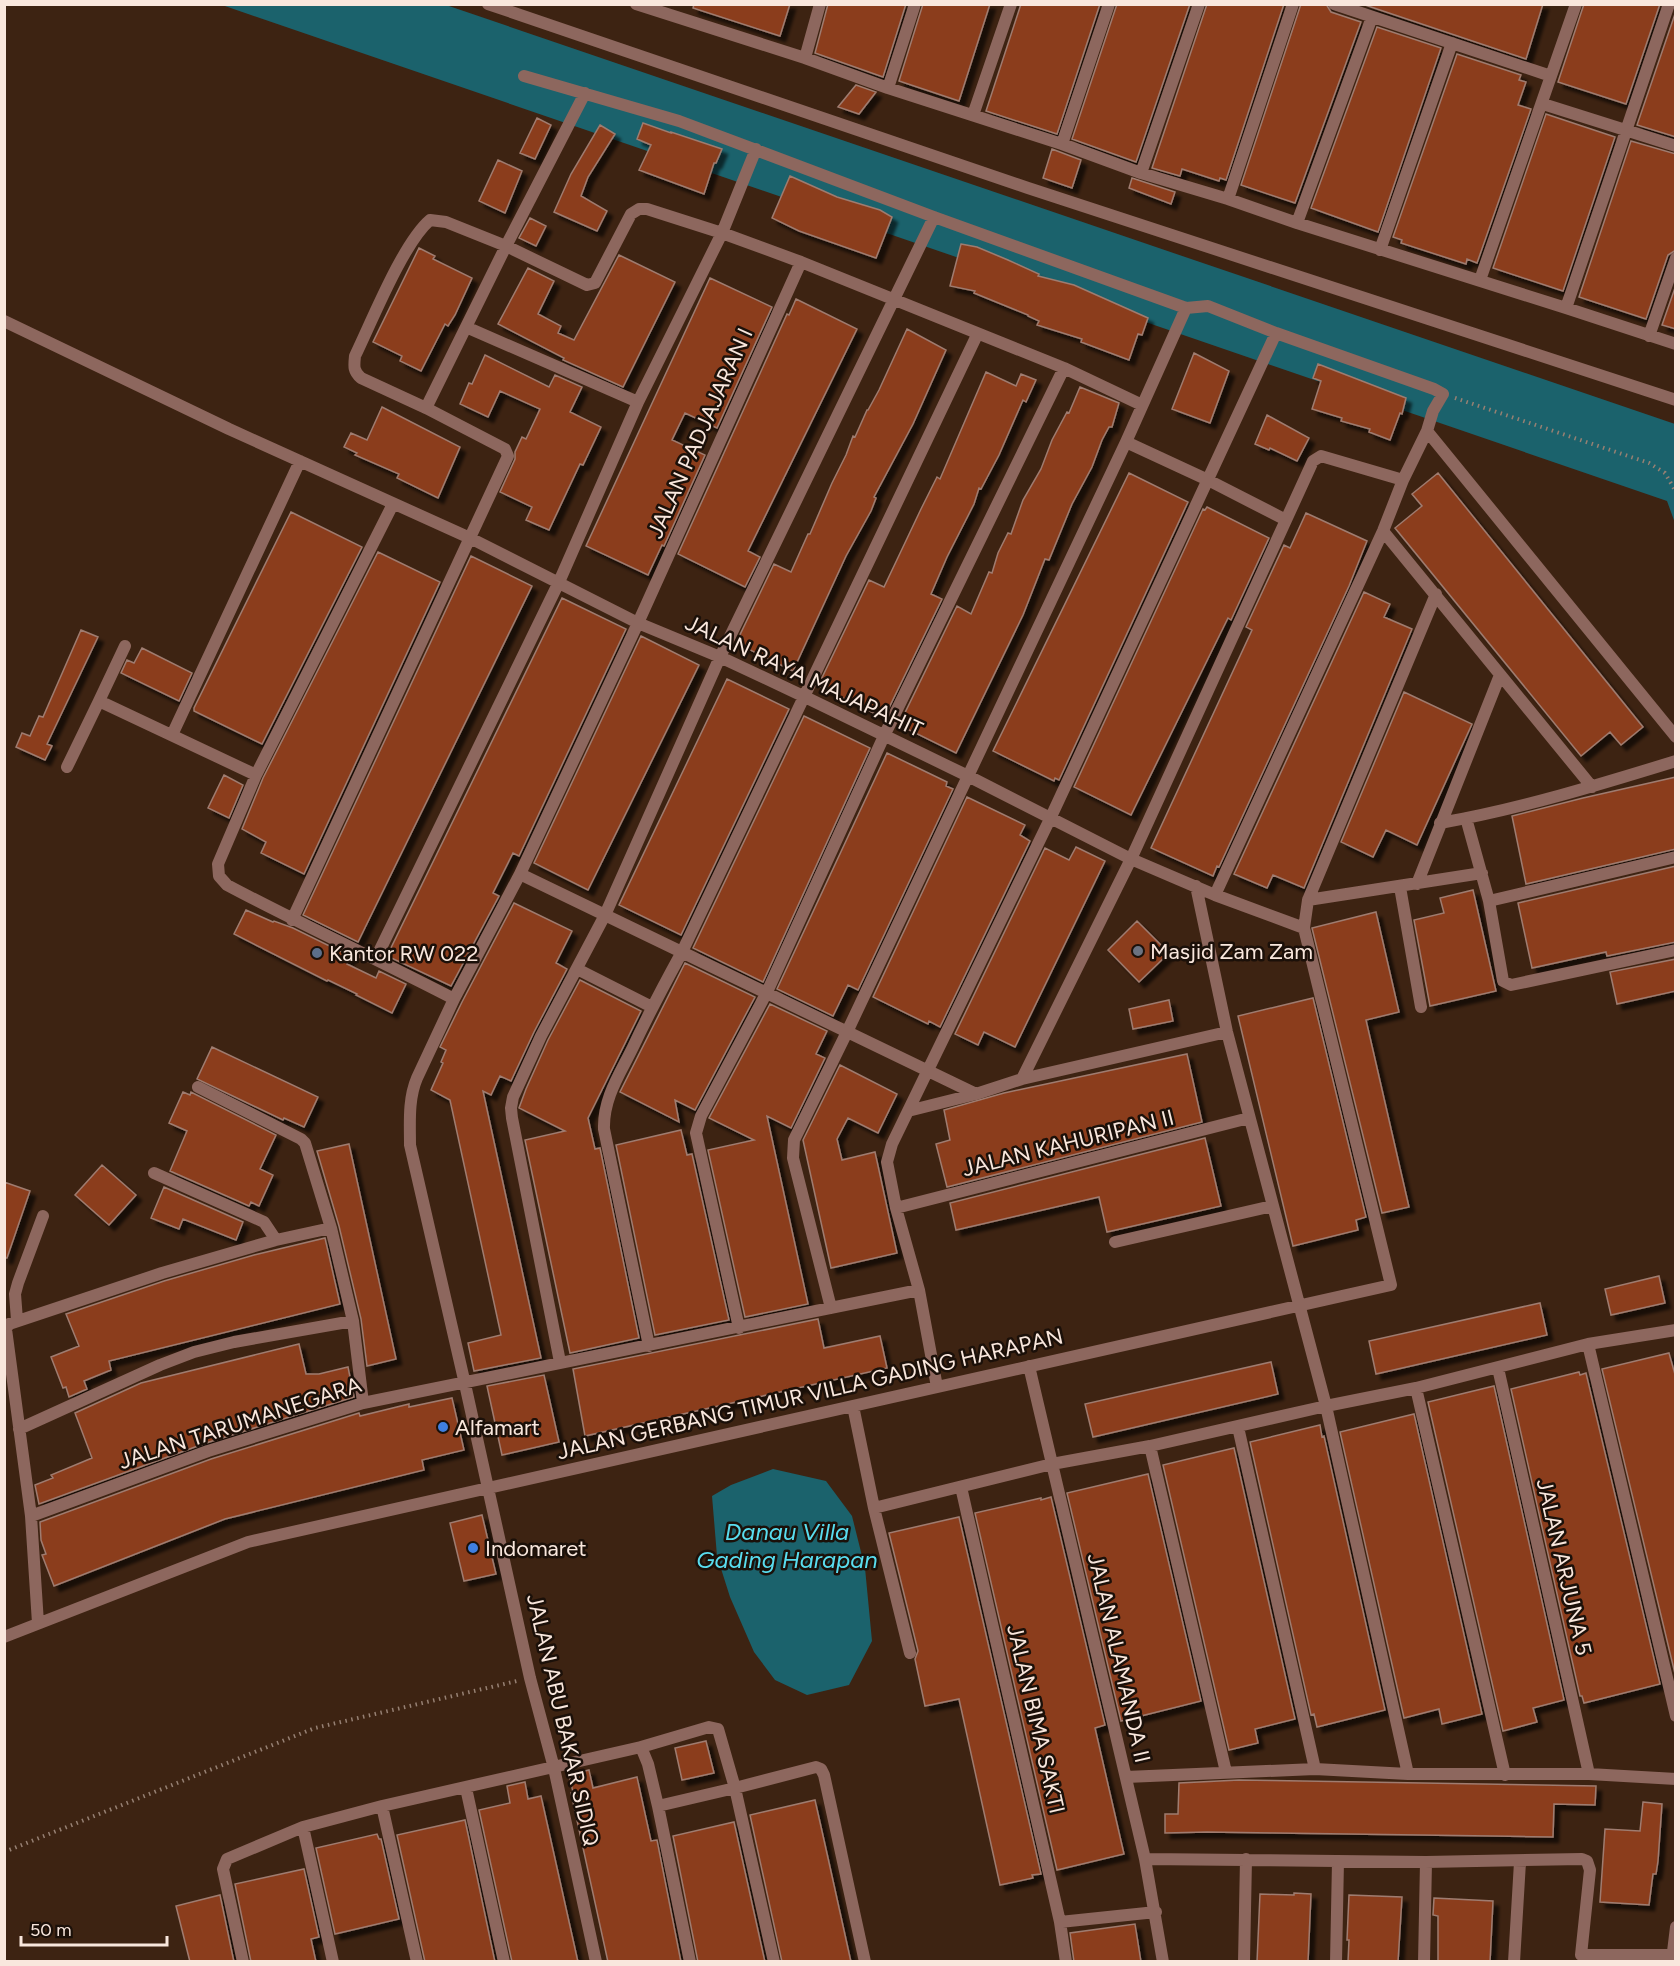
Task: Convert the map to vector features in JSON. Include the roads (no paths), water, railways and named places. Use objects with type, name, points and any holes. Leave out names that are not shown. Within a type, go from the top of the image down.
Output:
[{"type":"street","points":[[488,4],[1028,188],[1676,400]]},
{"type":"street","points":[[636,4],[805,58],[1142,173],[1676,344]]},
{"type":"street","points":[[805,58],[820,4]]},
{"type":"street","points":[[888,88],[915,4]]},
{"type":"street","points":[[973,115],[1011,4]]},
{"type":"street","points":[[1062,144],[1109,4]]},
{"type":"street","points":[[1142,173],[1199,4]]},
{"type":"street","points":[[1228,199],[1293,4]]},
{"type":"street","points":[[1334,4],[1551,76]]},
{"type":"street","points":[[1480,280],[1576,4]]},
{"type":"street","points":[[1566,308],[1669,4]]},
{"type":"street","points":[[1297,223],[1372,17]]},
{"type":"street","points":[[1380,250],[1452,43]]},
{"type":"street","points":[[524,76],[679,121],[934,217],[1186,308],[1208,306],[1443,394],[1433,411],[1427,431],[1403,480],[1383,531],[1215,895]]},
{"type":"street","points":[[426,408],[585,93]]},
{"type":"street","points":[[1542,104],[1676,146]]},
{"type":"street","points":[[376,958],[559,582],[638,402],[722,233],[756,149]]},
{"type":"street","points":[[292,920],[508,456],[505,449],[426,408],[361,378],[354,368],[356,356],[396,272],[420,229],[430,220],[446,222],[506,246],[586,285],[591,285],[595,283],[631,214],[639,209],[647,209],[801,262],[1064,368],[1142,405]]},
{"type":"street","points":[[560,1362],[511,1108],[513,1097],[541,1036],[605,915],[720,657],[934,217]]},
{"type":"street","points":[[1649,336],[1676,258]]},
{"type":"street","name":"JALAN PADJAJARAN I","points":[[454,999],[520,874],[638,623],[801,262]]},
{"type":"street","points":[[831,1308],[793,1158],[794,1140],[1126,442],[1186,308]]},
{"type":"street","name":"JALAN RAYA MAJAPAHIT","points":[[4,321],[229,429],[470,537],[638,623],[720,657],[803,696],[1131,859],[1215,895],[1304,928]]},
{"type":"street","points":[[466,327],[638,402]]},
{"type":"street","points":[[937,1387],[919,1290],[896,1208],[886,1162],[892,1144],[1050,819],[1276,333]]},
{"type":"street","points":[[649,1346],[604,1129],[604,1114],[608,1096],[682,952],[977,334]]},
{"type":"street","points":[[740,1328],[696,1132],[700,1116],[767,992],[884,736],[1064,368]]},
{"type":"street","points":[[1427,431],[1676,736]]},
{"type":"street","points":[[1126,442],[1286,520]]},
{"type":"street","points":[[1022,1079],[1131,859],[1313,461],[1321,456],[1403,480]]},
{"type":"street","points":[[172,735],[300,461]]},
{"type":"street","points":[[393,504],[256,776],[218,864],[219,876],[227,885],[292,920],[376,958],[454,999]]},
{"type":"street","points":[[1383,531],[1592,787]]},
{"type":"street","points":[[1304,928],[1308,900],[1436,594]]},
{"type":"street","points":[[67,767],[125,646]]},
{"type":"street","points":[[1417,884],[1500,675]]},
{"type":"street","points":[[99,701],[256,776]]},
{"type":"street","points":[[1440,823],[1466,819],[1592,787],[1676,761]]},
{"type":"street","points":[[1466,819],[1489,901],[1503,981],[1507,984],[1676,950]]},
{"type":"street","points":[[1489,901],[1676,857]]},
{"type":"street","points":[[1308,900],[1482,873]]},
{"type":"street","points":[[520,874],[976,1094]]},
{"type":"street","points":[[1196,886],[1227,1032],[1326,1406],[1408,1774]]},
{"type":"street","points":[[1400,887],[1421,1007]]},
{"type":"street","name":"JALAN GERBANG TIMUR VILLA GADING HARAPAN","points":[[4,1637],[248,1542],[1391,1285],[1304,928]]},
{"type":"street","points":[[577,969],[652,1007]]},
{"type":"street","name":"JALAN ABU BAKAR SIDIQ","points":[[454,999],[413,1087],[410,1107],[410,1145],[530,1678],[554,1768],[596,1962]]},
{"type":"street","points":[[908,1111],[976,1094],[1022,1079],[1227,1032]]},
{"type":"street","points":[[198,1087],[301,1139],[308,1150],[331,1228],[353,1321],[363,1403]]},
{"type":"street","name":"JALAN KAHURIPAN II","points":[[896,1208],[1249,1118]]},
{"type":"street","points":[[154,1173],[264,1222],[276,1240]]},
{"type":"street","points":[[1115,1242],[1272,1206]]},
{"type":"street","points":[[17,1320],[15,1294],[43,1216]]},
{"type":"street","points":[[38,1623],[31,1516],[6,1329],[9,1324],[162,1273],[276,1240],[331,1228]]},
{"type":"street","name":"JALAN TARUMANEGARA","points":[[31,1516],[208,1451],[363,1403],[919,1290]]},
{"type":"street","points":[[19,1429],[139,1374],[194,1352],[274,1334],[353,1321]]},
{"type":"street","points":[[874,1508],[1052,1464],[1150,1446],[1416,1388],[1588,1344],[1676,1330]]},
{"type":"street","points":[[1588,1344],[1676,1716]]},
{"type":"street","name":"JALAN ALAMANDA II","points":[[1029,1366],[1145,1859],[1163,1962]]},
{"type":"street","name":"JALAN ARJUNA 5","points":[[1498,1368],[1589,1774]]},
{"type":"street","points":[[1416,1388],[1505,1775]]},
{"type":"street","points":[[853,1406],[874,1508],[910,1653]]},
{"type":"street","points":[[1238,1427],[1316,1769]]},
{"type":"street","points":[[1150,1446],[1226,1772]]},
{"type":"street","name":"JALAN BIMA SAKTI","points":[[961,1487],[1060,1922],[1066,1962]]},
{"type":"street","points":[[243,1962],[223,1864],[227,1859],[303,1827],[382,1806],[641,1747],[709,1727],[718,1729],[735,1788],[774,1962]]},
{"type":"street","points":[[641,1747],[648,1764],[690,1962]]},
{"type":"street","points":[[657,1806],[816,1767],[821,1769],[865,1962]]},
{"type":"street","points":[[1126,1777],[1316,1769],[1408,1774],[1589,1774],[1676,1779]]},
{"type":"street","points":[[466,1788],[504,1962]]},
{"type":"street","points":[[382,1806],[417,1962]]},
{"type":"street","points":[[303,1827],[333,1962]]},
{"type":"street","points":[[1145,1859],[1426,1862],[1520,1862],[1582,1859],[1590,1866],[1581,1958],[1673,1957],[1676,1927]]},
{"type":"street","points":[[1244,1962],[1246,1859]]},
{"type":"street","points":[[1336,1962],[1338,1861]]},
{"type":"street","points":[[1424,1962],[1426,1862]]},
{"type":"street","points":[[1514,1962],[1520,1862]]},
{"type":"street","points":[[1060,1922],[1156,1912]]},
{"type":"water","points":[[222,5],[446,5],[1675,424],[1675,523],[1667,501]]},
{"type":"water","name":"Danau Villa Gading Harapan","points":[[773,1469],[826,1481],[852,1516],[865,1568],[872,1641],[849,1685],[807,1695],[775,1680],[754,1652],[730,1597],[717,1556],[712,1496],[731,1485]]},
{"type":"place","name":"Masjid Zam Zam","points":[[1138,951]]},
{"type":"place","name":"Kantor RW 022","points":[[317,953]]},
{"type":"place","name":"Alfamart","points":[[443,1427]]},
{"type":"place","name":"Indomaret","points":[[473,1548]]}]
